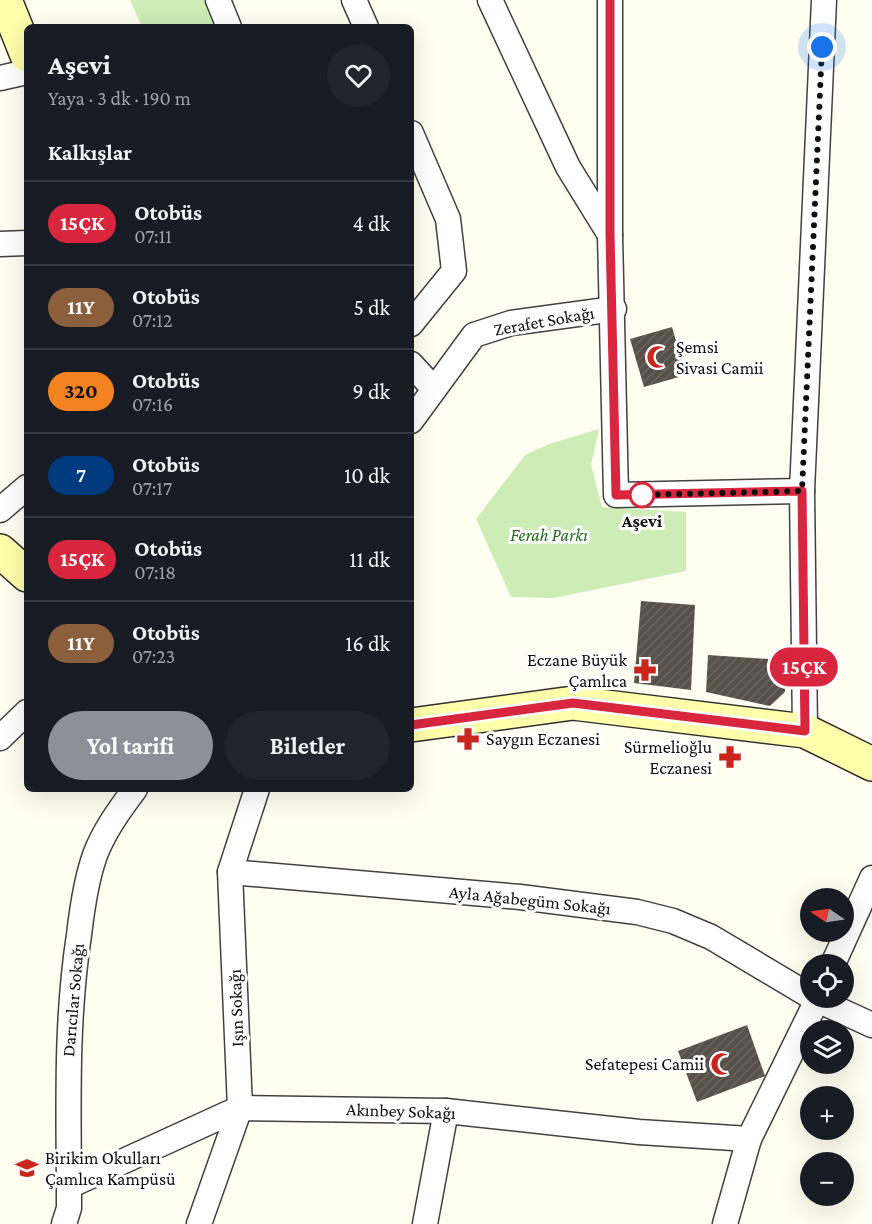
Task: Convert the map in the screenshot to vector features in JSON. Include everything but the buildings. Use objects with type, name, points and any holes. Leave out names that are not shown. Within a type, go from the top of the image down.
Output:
[{"type":"street","points":[[5,0],[24,48]]},
{"type":"street","points":[[218,0],[228,24]]},
{"type":"street","points":[[354,0],[365,24]]},
{"type":"street","points":[[489,0],[568,167],[610,235]]},
{"type":"street","points":[[610,0],[610,235],[614,309],[616,495],[802,491]]},
{"type":"street","points":[[805,731],[802,491],[824,0]]},
{"type":"street","points":[[0,78],[24,73]]},
{"type":"street","points":[[414,140],[448,219],[454,272],[414,320]]},
{"type":"street","points":[[0,244],[24,243]]},
{"type":"street","name":"Zerafet Sokağı","points":[[414,417],[474,335],[512,323],[614,309]]},
{"type":"street","points":[[414,367],[434,388]]},
{"type":"street","points":[[0,510],[24,490]]},
{"type":"street","points":[[0,551],[24,572]]},
{"type":"street","points":[[414,725],[573,703],[805,731],[872,764]]},
{"type":"street","points":[[0,738],[24,715]]},
{"type":"street","name":"Darıcılar Sokağı","points":[[64,1224],[69,1208],[68,1050],[73,974],[82,912],[95,855],[117,814],[133,792]]},
{"type":"street","name":"Işın Sokağı","points":[[199,1224],[240,1108],[230,872],[256,792]]},
{"type":"street","name":"Ayla Ağabegüm Sokağı","points":[[230,872],[520,897],[637,912],[673,921],[711,937],[800,989]]},
{"type":"street","points":[[838,954],[872,878]]},
{"type":"street","points":[[725,1224],[749,1139],[810,1008]]},
{"type":"street","name":"Ayla Ağabegüm Sokağı","points":[[836,1008],[872,1025]]},
{"type":"street","name":"Akınbey Sokağı","points":[[69,1186],[240,1108],[446,1111],[639,1131],[749,1139]]},
{"type":"street","points":[[425,1224],[446,1111]]},
{"type":"green space","points":[[130,0],[204,0],[215,24],[141,24]]},
{"type":"green space","name":"Ferah Parkı","points":[[599,429],[591,465],[602,507],[686,512],[686,571],[554,598],[511,597],[476,519],[525,455],[549,444]]},
{"type":"bus line","name":"15ÇK","points":[[414,725],[573,703],[805,731],[802,491],[616,495],[614,309],[610,235],[610,0]]},
{"type":"place","name":"Şemsi Sivasi Camii","points":[[658,357]]},
{"type":"place","name":"Aşevi","points":[[642,495]]},
{"type":"place","name":"Eczane Büyük Çamlıca","points":[[645,670]]},
{"type":"place","name":"Saygın Eczanesi","points":[[468,739]]},
{"type":"place","name":"Sürmelioğlu Eczanesi","points":[[730,757]]},
{"type":"place","name":"Sefatepesi Camii","points":[[722,1064]]},
{"type":"place","name":"Birikim Okulları Çamlıca Kampüsü","points":[[27,1168]]},
{"type":"route","points":[[642,495],[639,495],[802,491],[822,47]]}]
